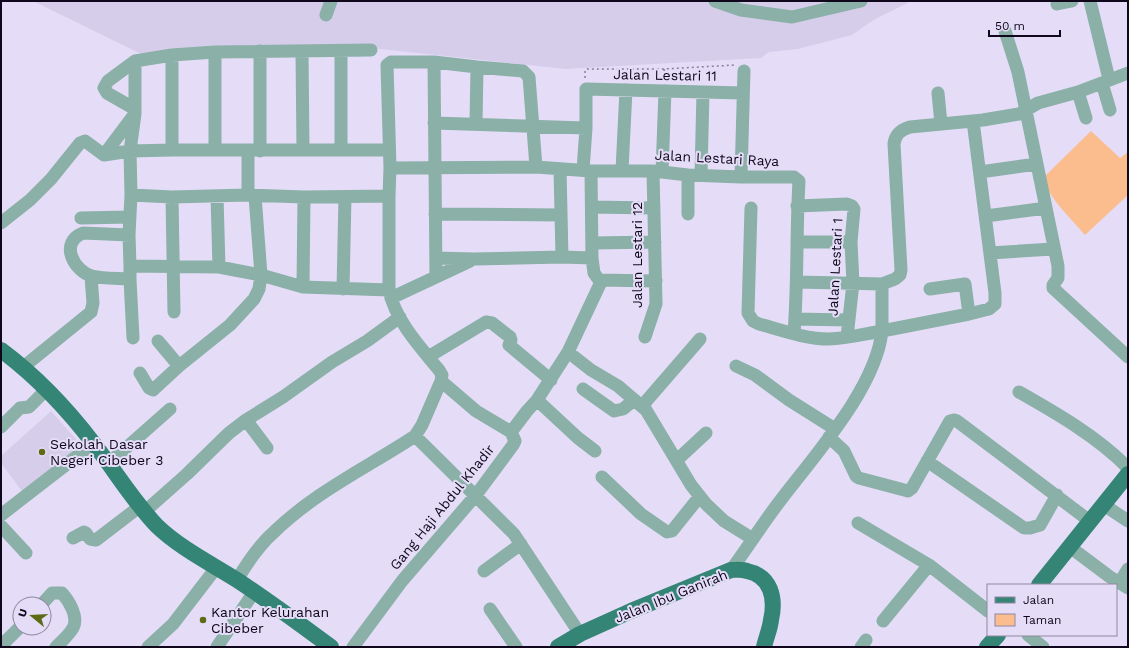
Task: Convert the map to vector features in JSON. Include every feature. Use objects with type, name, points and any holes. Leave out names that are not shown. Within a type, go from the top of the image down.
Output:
[{"type":"main road","points":[[1,350],[46,390],[94,443],[142,510],[159,527],[175,540],[216,568],[237,580],[331,647]]},
{"type":"main road","points":[[1040,584],[1128,474]]},
{"type":"main road","name":"Jalan Ibu Ganirah","points":[[565,645],[580,634],[631,611],[731,570],[746,570],[756,574],[766,581],[771,591],[773,613],[764,647]]},
{"type":"main road","points":[[987,647],[997,636]]},
{"type":"street","points":[[326,15],[331,1]]},
{"type":"street","points":[[715,1],[741,10],[792,17],[861,1]]},
{"type":"street","points":[[1057,4],[1072,1]]},
{"type":"street","points":[[1090,1],[1110,110]]},
{"type":"street","points":[[1005,31],[1018,72],[1059,276],[1052,285],[1053,288],[1128,357]]},
{"type":"street","points":[[135,112],[107,93],[104,88],[108,81],[135,61],[172,55],[215,52],[371,50]]},
{"type":"street","points":[[140,373],[149,388],[153,390],[179,366],[243,313],[254,299],[259,289],[261,275],[252,195],[260,51]]},
{"type":"street","points":[[302,51],[303,150]]},
{"type":"street","points":[[341,51],[341,150]]},
{"type":"street","points":[[215,52],[215,150]]},
{"type":"street","points":[[172,55],[172,150]]},
{"type":"street","points":[[133,338],[129,235],[131,194],[130,151],[135,112],[135,61]]},
{"type":"street","points":[[434,62],[436,276]]},
{"type":"street","points":[[237,580],[247,564],[272,533],[288,519],[329,489],[415,436],[422,425],[441,381],[442,375],[412,336],[400,317],[390,294],[390,168],[387,66],[389,63],[434,62],[520,70],[526,73],[529,77],[536,167]]},
{"type":"street","points":[[476,123],[477,67]]},
{"type":"street","points":[[741,177],[744,71]]},
{"type":"street","points":[[797,282],[882,284],[896,279],[900,275],[895,138],[898,133],[910,127],[973,121],[1019,114],[1038,103],[1078,92],[1105,79],[1128,73]]},
{"type":"street","points":[[441,381],[476,412],[511,432],[537,400],[568,352],[599,287],[599,280],[594,274],[592,258],[592,207],[587,170],[586,89]]},
{"type":"street","name":"Jalan Lestari 11","points":[[586,89],[743,93]]},
{"type":"street","points":[[622,170],[626,90]]},
{"type":"street","name":"Jalan Lestari 12","points":[[645,337],[656,304],[654,208],[665,91]]},
{"type":"street","points":[[688,214],[703,92]]},
{"type":"street","points":[[1078,92],[1086,118]]},
{"type":"street","points":[[938,93],[941,124]]},
{"type":"street","points":[[104,154],[135,112]]},
{"type":"street","points":[[751,208],[748,313],[750,317],[758,324],[794,328],[829,339],[882,331],[989,309],[995,304],[996,299],[973,121]]},
{"type":"street","points":[[434,123],[476,123],[586,128]]},
{"type":"street","points":[[1,223],[30,200],[51,179],[80,143],[85,141],[104,154],[130,151],[172,150],[389,150]]},
{"type":"street","points":[[980,172],[1036,164]]},
{"type":"street","name":"Jalan Lestari Raya","points":[[390,168],[536,167],[587,170],[657,171],[694,175],[741,177],[794,177],[799,181],[797,282],[794,328]]},
{"type":"street","points":[[560,169],[562,257]]},
{"type":"street","points":[[131,194],[172,197],[252,195],[304,197],[389,196]]},
{"type":"street","points":[[217,196],[219,267]]},
{"type":"street","points":[[172,197],[174,312]]},
{"type":"street","points":[[303,287],[304,197]]},
{"type":"street","points":[[343,289],[345,197]]},
{"type":"street","name":"Jalan Lestari 1","points":[[798,206],[850,204],[854,209],[851,242],[853,283],[847,337]]},
{"type":"street","points":[[592,207],[654,208]]},
{"type":"street","points":[[986,216],[1046,208]]},
{"type":"street","points":[[435,214],[561,215]]},
{"type":"street","points":[[81,218],[130,216]]},
{"type":"street","points":[[129,235],[83,233],[72,240],[70,244],[72,257],[81,269],[91,276],[173,267],[219,267],[261,275],[303,287],[343,289],[390,294],[474,259]]},
{"type":"street","points":[[592,243],[655,242]]},
{"type":"street","points":[[797,242],[851,242]]},
{"type":"street","points":[[990,253],[1053,249]]},
{"type":"street","points":[[436,258],[592,258]]},
{"type":"street","points":[[22,368],[91,312],[93,303],[91,276]]},
{"type":"street","points":[[599,280],[656,280]]},
{"type":"street","points":[[731,570],[779,501],[832,433],[866,379],[878,352],[882,331],[882,284]]},
{"type":"street","points":[[930,289],[965,284],[969,314]]},
{"type":"street","points":[[73,538],[84,532],[90,540],[96,540],[142,510],[246,420],[332,362],[367,341],[400,317]]},
{"type":"street","points":[[794,328],[849,320]]},
{"type":"street","points":[[428,357],[486,322],[489,322],[510,337],[511,340],[509,345],[550,380]]},
{"type":"street","points":[[583,389],[617,412],[638,403],[700,339]]},
{"type":"street","points":[[158,341],[179,366]]},
{"type":"street","points":[[568,352],[591,370],[618,386],[646,410],[691,484],[706,504],[724,521],[753,539]]},
{"type":"street","points":[[736,366],[754,375],[832,433],[844,451],[856,476],[859,478],[904,491],[910,490],[950,421],[954,420],[1058,495],[1091,522]]},
{"type":"street","points":[[1,427],[20,408],[29,407],[46,390]]},
{"type":"street","points":[[1019,392],[1059,415],[1090,437],[1128,468]]},
{"type":"street","points":[[537,400],[578,438],[595,451]]},
{"type":"street","points":[[109,463],[170,409]]},
{"type":"street","points":[[246,420],[267,448]]},
{"type":"street","name":"Gang Haji Abdul Khadir","points":[[353,647],[402,581],[476,495],[513,445],[515,441],[511,432]]},
{"type":"street","points":[[677,460],[706,433]]},
{"type":"street","points":[[415,436],[514,534],[580,634]]},
{"type":"street","points":[[1,515],[94,443]]},
{"type":"street","points":[[927,461],[1024,528],[1030,528],[1040,524],[1058,495]]},
{"type":"street","points":[[602,476],[641,514],[666,532],[672,531],[700,496]]},
{"type":"street","points":[[1104,505],[1128,520]]},
{"type":"street","points":[[858,523],[929,565],[987,610]]},
{"type":"street","points":[[1,526],[26,553]]},
{"type":"street","points":[[484,571],[521,544]]},
{"type":"street","points":[[1070,547],[1115,583],[1128,569]]},
{"type":"street","points":[[883,621],[929,565]]},
{"type":"street","points":[[148,647],[173,624],[216,568]]},
{"type":"street","points":[[217,647],[254,592]]},
{"type":"street","points":[[49,596],[52,593],[62,593],[75,617],[73,628],[56,647]]},
{"type":"street","points":[[490,609],[516,647]]},
{"type":"street","points":[[1,646],[12,634]]},
{"type":"street","points":[[1029,636],[1043,647]]},
{"type":"path","points":[[586,89],[586,69],[664,69],[738,65],[744,67],[744,71]]},
{"type":"shaded area","points":[[33,1],[912,1],[875,19],[852,35],[798,49],[769,52],[761,58],[565,69],[352,46],[141,54]]},
{"type":"shaded area","name":"Sekolah Dasar Negeri Cibeber 3","points":[[51,411],[83,447],[24,494],[1,463],[1,456]]},
{"type":"green space","points":[[1091,131],[1120,158],[1128,152],[1128,195],[1085,235],[1055,201],[1043,178]]},
{"type":"place","name":"Sekolah Dasar Negeri Cibeber 3","points":[[42,452]]},
{"type":"place","name":"Kantor Kelurahan Cibeber","points":[[203,620]]}]
